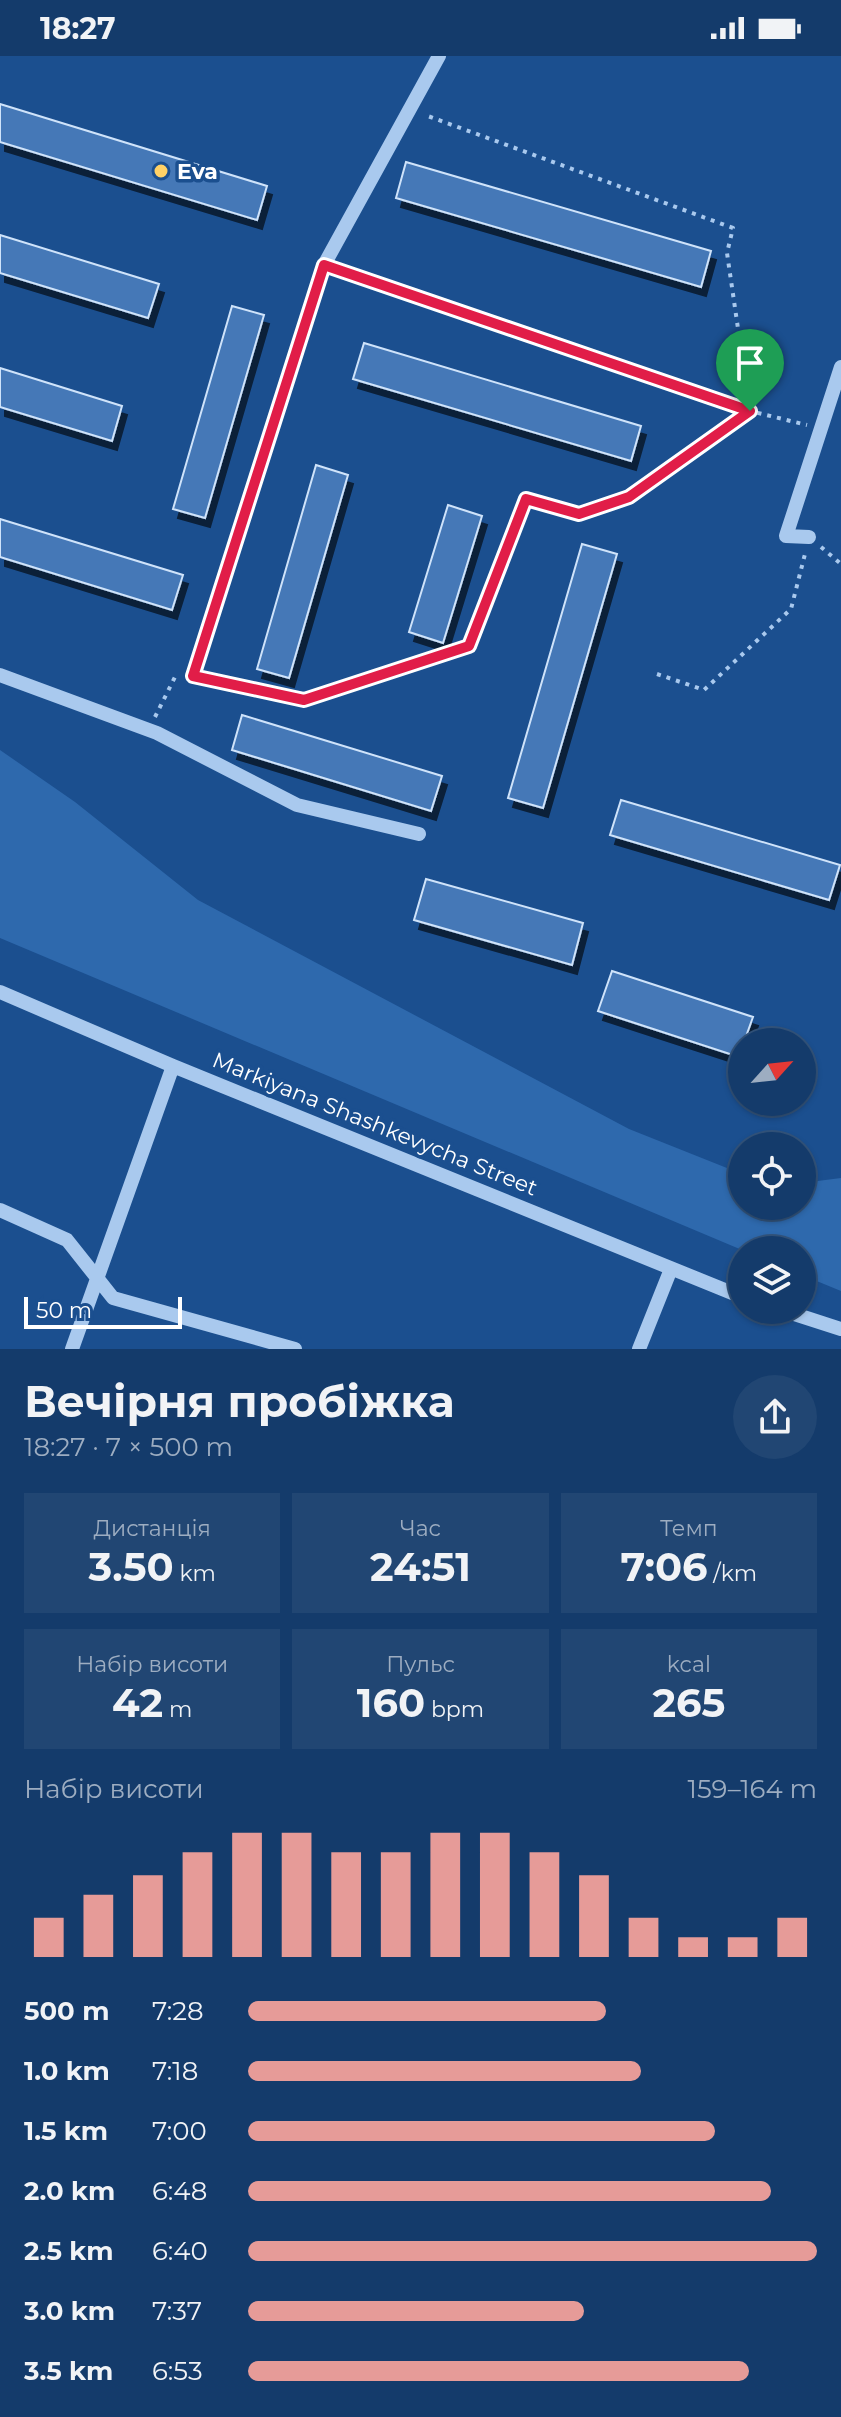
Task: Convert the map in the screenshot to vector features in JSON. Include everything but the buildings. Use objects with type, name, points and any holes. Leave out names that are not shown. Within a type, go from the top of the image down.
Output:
[{"type":"street","points":[[193,676],[324,265],[439,56]]},
{"type":"street","points":[[809,537],[786,536],[841,367]]},
{"type":"street","points":[[0,675],[149,730],[297,805],[419,834]]},
{"type":"street","name":"Markiyana Shashkevycha Street","points":[[0,992],[173,1066],[728,1292]]},
{"type":"street","points":[[72,1349],[173,1066]]},
{"type":"street","points":[[0,1210],[67,1240],[113,1298],[295,1349]]},
{"type":"street","points":[[639,1349],[671,1269]]},
{"type":"street","points":[[816,1321],[841,1329]]},
{"type":"path","points":[[411,110],[733,228],[727,253],[750,411]]},
{"type":"path","points":[[324,265],[750,411],[821,428]]},
{"type":"path","points":[[149,730],[175,672],[304,700],[469,646],[526,499],[579,514],[629,497],[750,411]]},
{"type":"path","points":[[657,674],[704,690],[791,609],[809,537],[841,564]]},
{"type":"shaded area","points":[[0,750],[75,802],[198,900],[629,1129],[728,1168],[728,1220],[816,1220],[816,1181],[841,1178],[841,1291],[816,1281],[816,1236],[728,1236],[728,1244],[0,938]]},
{"type":"place","name":"Eva","points":[[161,171]]},
{"type":"route","points":[[324,265],[750,411],[629,497],[579,514],[526,499],[469,646],[304,700],[193,676],[324,265]]}]
